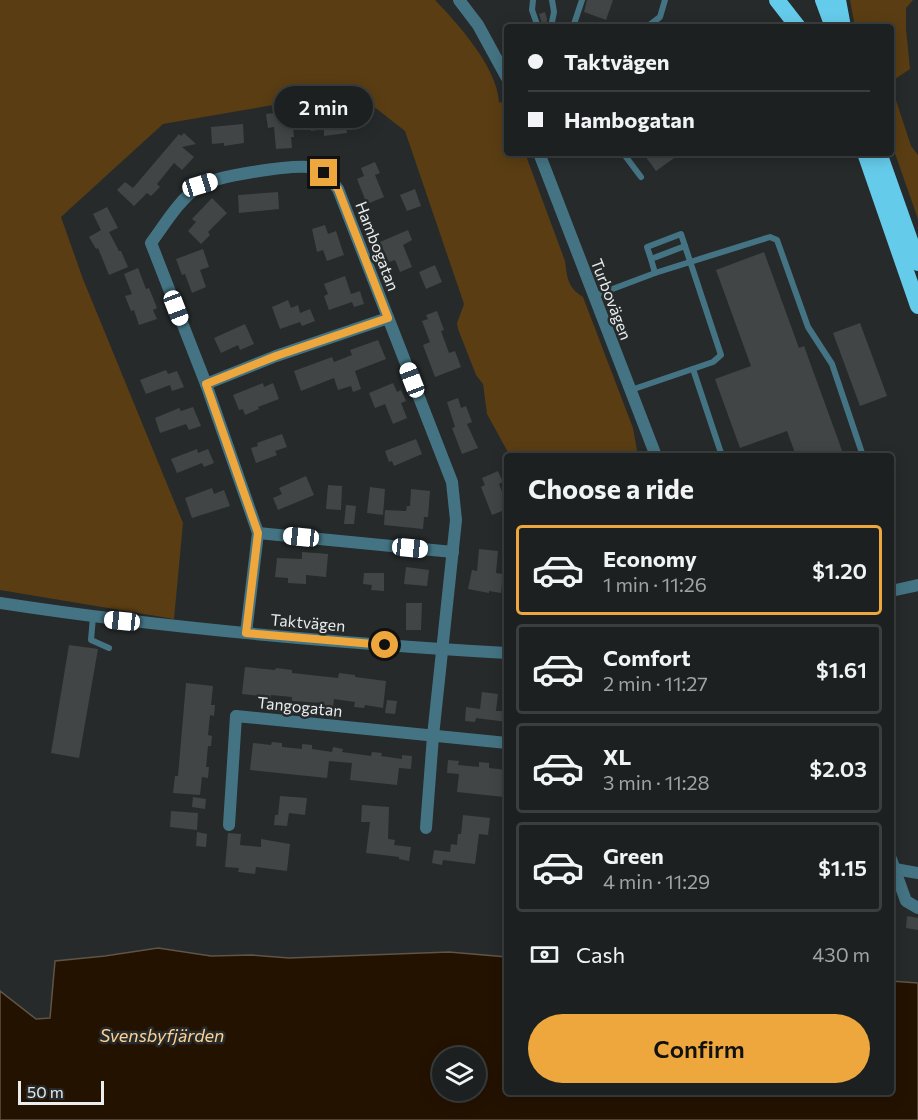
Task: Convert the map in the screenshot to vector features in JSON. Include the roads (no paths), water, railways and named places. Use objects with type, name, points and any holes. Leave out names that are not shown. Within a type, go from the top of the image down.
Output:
[{"type":"highway","points":[[777,0],[796,24]]},
{"type":"highway","points":[[812,0],[821,24]]},
{"type":"highway","points":[[824,0],[832,24]]},
{"type":"highway","points":[[838,0],[842,24]]},
{"type":"highway","points":[[865,156],[918,306]]},
{"type":"highway","points":[[880,156],[918,263]]},
{"type":"street","points":[[459,0],[478,26],[504,73]]},
{"type":"street","name":"Turbovägen","points":[[544,156],[593,296],[655,453]]},
{"type":"street","name":"Hambogatan","points":[[246,633],[258,533],[206,384],[150,243],[183,200],[200,185],[231,176],[310,167],[324,173],[338,189],[452,482],[456,520],[443,649]]},
{"type":"street","points":[[206,384],[276,356],[388,318]]},
{"type":"street","points":[[258,533],[453,552]]},
{"type":"street","points":[[894,590],[918,585]]},
{"type":"street","name":"Taktvägen","points":[[0,603],[93,617],[246,633],[504,653]]},
{"type":"street","points":[[426,828],[432,736],[443,649]]},
{"type":"street","name":"Tangogatan","points":[[228,825],[236,716],[504,742]]},
{"type":"street","points":[[894,864],[918,873]]},
{"type":"street","points":[[894,867],[906,901],[918,908]]},
{"type":"lane","points":[[533,0],[531,8],[537,24]]},
{"type":"lane","points":[[552,0],[554,12],[552,24]]},
{"type":"lane","points":[[574,24],[582,0]]},
{"type":"lane","points":[[651,24],[660,17],[665,0]]},
{"type":"lane","points":[[625,156],[641,177]]},
{"type":"lane","points":[[630,390],[713,362],[722,355],[681,234],[647,247],[656,273]]},
{"type":"lane","points":[[593,296],[656,273],[770,237],[777,240],[808,327],[832,364],[862,453]]},
{"type":"lane","points":[[651,259],[685,246]]},
{"type":"lane","points":[[693,369],[721,453]]},
{"type":"lane","points":[[93,617],[91,640],[109,648]]},
{"type":"water","name":"Svensbyfjärden","points":[[158,948],[211,956],[252,955],[289,958],[449,952],[504,957],[504,1095],[894,1095],[894,981],[918,983],[918,1120],[0,1120],[0,991],[36,1019],[50,1018],[55,961]]}]
